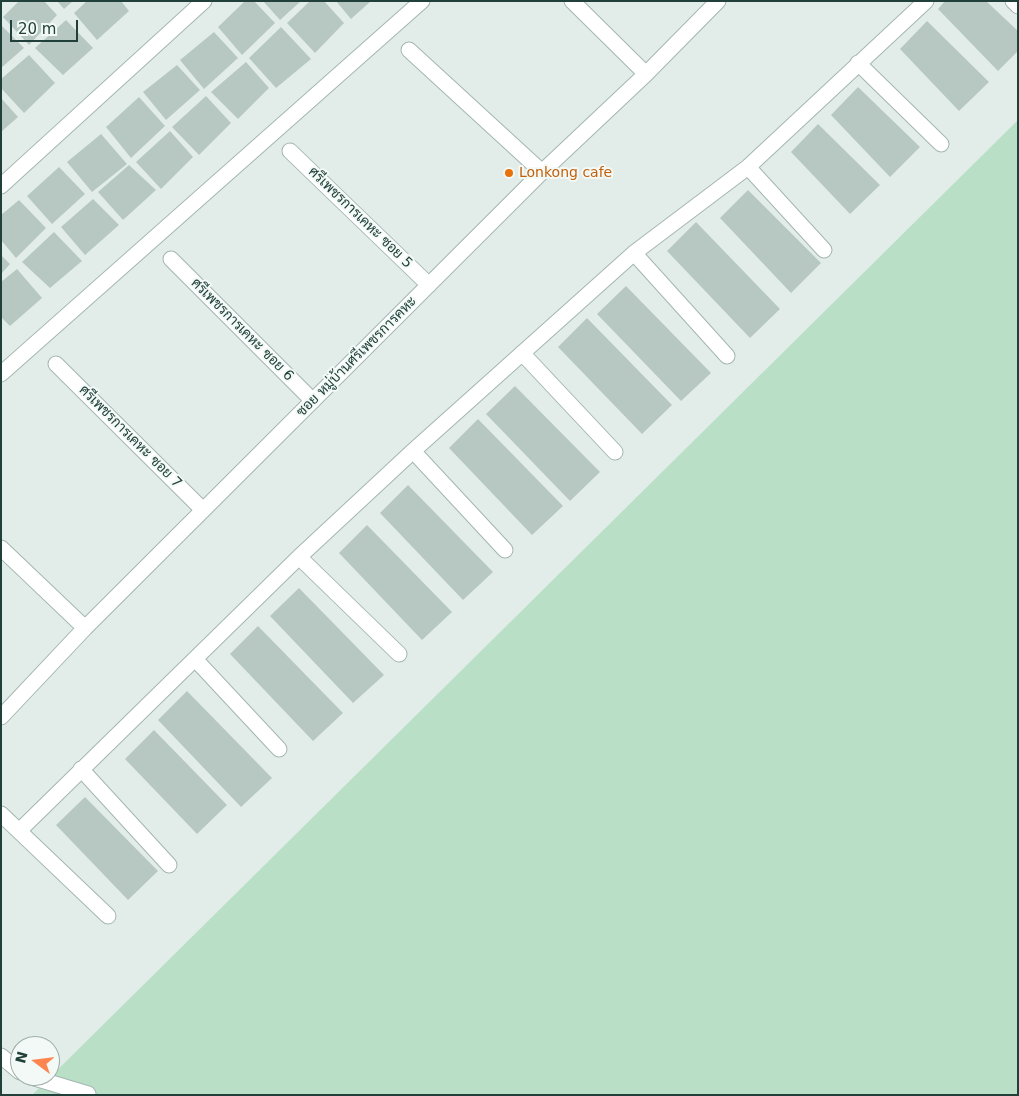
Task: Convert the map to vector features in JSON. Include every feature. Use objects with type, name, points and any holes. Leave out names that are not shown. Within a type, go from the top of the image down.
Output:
[{"type":"street","points":[[1,186],[204,1]]},
{"type":"street","points":[[1,374],[422,1]]},
{"type":"street","points":[[572,1],[646,74]]},
{"type":"street","name":"ซอย หมู่บ้านศรีเพชรการคหะ","points":[[1,717],[84,628],[542,172],[646,74],[718,1]]},
{"type":"street","points":[[19,830],[299,557],[413,451],[634,254],[748,167],[926,1]]},
{"type":"street","points":[[1013,1],[1018,6]]},
{"type":"street","points":[[409,50],[542,172]]},
{"type":"street","points":[[858,63],[941,144]]},
{"type":"street","name":"ศรีเพชรการเคหะ ซอย 5","points":[[290,151],[429,284]]},
{"type":"street","points":[[748,167],[824,250]]},
{"type":"street","points":[[634,254],[727,356]]},
{"type":"street","name":"ศรีเพชรการเคหะ ซอย 6","points":[[170,259],[313,401]]},
{"type":"street","points":[[522,353],[615,452]]},
{"type":"street","name":"ศรีเพชรการเคหะ ซอย 7","points":[[56,364],[203,510]]},
{"type":"street","points":[[413,451],[505,550]]},
{"type":"street","points":[[1,548],[84,628]]},
{"type":"street","points":[[299,557],[400,654]]},
{"type":"street","points":[[194,659],[279,749]]},
{"type":"street","points":[[81,769],[169,865]]},
{"type":"street","points":[[1,814],[108,916]]},
{"type":"street","points":[[60,1086],[88,1094]]},
{"type":"green space","points":[[1018,120],[1018,1095],[32,1095],[41,1086],[60,1086],[60,1067]]},
{"type":"building","points":[[19,1],[44,1],[57,15],[29,45],[3,17]]},
{"type":"building","points":[[57,1],[73,1],[64,9]]},
{"type":"building","points":[[87,1],[121,1],[129,11],[97,40],[74,13]]},
{"type":"building","points":[[245,1],[254,1],[275,23],[242,55],[218,27]]},
{"type":"building","points":[[263,1],[301,1],[280,20]]},
{"type":"building","points":[[310,1],[324,1],[344,23],[315,53],[287,23]]},
{"type":"building","points":[[336,1],[371,1],[351,19]]},
{"type":"building","points":[[945,1],[986,1],[1018,31],[1018,51],[998,71],[938,9]]},
{"type":"building","points":[[66,20],[93,48],[63,75],[35,48]]},
{"type":"building","points":[[927,21],[989,82],[959,111],[900,49]]},
{"type":"building","points":[[1,25],[24,48],[1,68]]},
{"type":"building","points":[[281,27],[311,59],[276,88],[249,58]]},
{"type":"building","points":[[214,32],[238,58],[204,89],[180,60]]},
{"type":"building","points":[[29,55],[55,83],[24,113],[1,88],[1,79]]},
{"type":"building","points":[[246,62],[269,88],[238,119],[211,92]]},
{"type":"building","points":[[177,65],[200,90],[166,120],[143,92]]},
{"type":"building","points":[[858,87],[920,147],[890,177],[831,115]]},
{"type":"building","points":[[206,96],[231,123],[199,155],[172,127]]},
{"type":"building","points":[[139,97],[165,126],[131,158],[106,127]]},
{"type":"building","points":[[1,98],[18,117],[1,132]]},
{"type":"building","points":[[818,124],[880,185],[850,214],[791,152]]},
{"type":"building","points":[[170,131],[193,157],[161,189],[136,162]]},
{"type":"building","points":[[101,134],[127,164],[92,192],[67,162]]},
{"type":"building","points":[[129,165],[156,190],[123,220],[98,192]]},
{"type":"building","points":[[59,167],[85,194],[52,224],[27,196]]},
{"type":"building","points":[[748,190],[821,263],[791,293],[720,218]]},
{"type":"building","points":[[93,199],[119,225],[85,255],[61,227]]},
{"type":"building","points":[[19,200],[46,228],[16,258],[1,240],[1,215]]},
{"type":"building","points":[[696,222],[780,309],[750,338],[667,251]]},
{"type":"building","points":[[54,232],[82,261],[50,288],[22,262]]},
{"type":"building","points":[[1,255],[10,264],[1,274]]},
{"type":"building","points":[[17,269],[42,298],[10,326],[1,317],[1,282]]},
{"type":"building","points":[[626,286],[711,373],[681,401],[597,314]]},
{"type":"building","points":[[587,318],[672,405],[642,434],[558,347]]},
{"type":"building","points":[[515,386],[600,472],[570,501],[486,414]]},
{"type":"building","points":[[478,419],[563,506],[532,535],[449,448]]},
{"type":"building","points":[[408,485],[493,572],[463,600],[380,513]]},
{"type":"building","points":[[367,525],[452,612],[422,640],[339,553]]},
{"type":"building","points":[[299,588],[384,675],[353,703],[270,616]]},
{"type":"building","points":[[258,626],[343,713],[313,741],[230,654]]},
{"type":"building","points":[[187,691],[272,778],[241,807],[158,720]]},
{"type":"building","points":[[154,730],[227,805],[197,834],[125,759]]},
{"type":"building","points":[[85,797],[158,871],[128,900],[56,825]]},
{"type":"place","name":"Lonkong cafe","points":[[509,173]]}]
